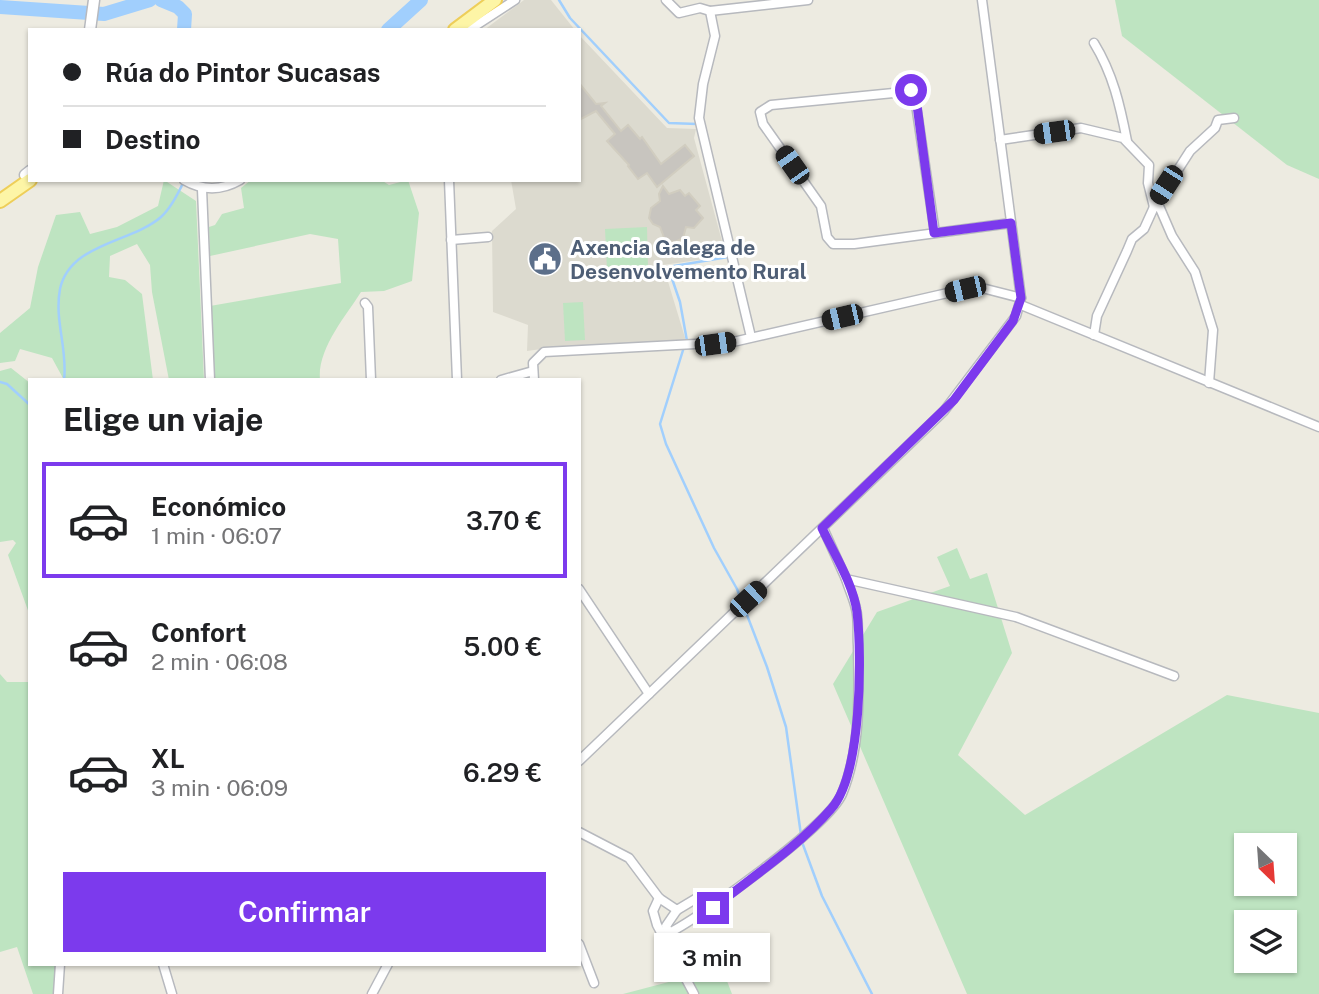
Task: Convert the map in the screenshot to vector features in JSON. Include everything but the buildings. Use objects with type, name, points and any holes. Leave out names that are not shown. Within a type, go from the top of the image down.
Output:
[{"type":"main road","points":[[458,28],[495,0]]},
{"type":"main road","points":[[471,28],[506,0]]},
{"type":"main road","points":[[0,192],[28,176]]},
{"type":"main road","points":[[0,201],[28,176]]},
{"type":"street","points":[[471,28],[515,0]]},
{"type":"street","points":[[666,0],[679,13],[700,8],[710,11],[808,0]]},
{"type":"street","points":[[581,759],[954,400],[1013,321],[1021,302],[982,0]]},
{"type":"street","points":[[90,28],[93,4]]},
{"type":"street","points":[[710,11],[715,36],[703,84],[699,118],[751,337]]},
{"type":"street","points":[[1094,43],[1109,68],[1119,99],[1127,141]]},
{"type":"street","points":[[934,233],[915,91],[762,109],[759,116],[762,124],[821,206],[830,242],[839,245],[934,233],[1011,223]]},
{"type":"street","points":[[1094,335],[1097,316],[1132,239],[1144,229],[1154,207],[1190,151],[1215,128],[1218,120],[1234,118]]},
{"type":"street","points":[[1000,140],[1081,128],[1123,138],[1149,165],[1148,183],[1154,207]]},
{"type":"street","points":[[188,182],[202,188],[226,187],[236,182]]},
{"type":"street","points":[[449,182],[457,378]]},
{"type":"street","points":[[202,188],[209,378]]},
{"type":"street","points":[[1154,207],[1159,206],[1163,210],[1172,236],[1195,272],[1213,330],[1209,383]]},
{"type":"street","points":[[451,240],[488,237]]},
{"type":"street","points":[[534,376],[535,358],[544,352],[688,346],[751,337],[965,289],[986,289],[1319,427]]},
{"type":"street","points":[[365,303],[368,307],[372,378]]},
{"type":"street","points":[[669,933],[713,908],[795,842],[832,809],[842,794],[855,740],[859,704],[857,610],[822,528]]},
{"type":"street","points":[[846,579],[1016,617],[1174,676]]},
{"type":"street","points":[[581,592],[649,694]]},
{"type":"street","points":[[581,833],[629,858],[659,898],[677,910]]},
{"type":"street","points":[[659,898],[653,911],[657,925],[694,994]]},
{"type":"street","points":[[687,980],[666,926],[677,910],[697,898],[706,899],[713,908]]},
{"type":"street","points":[[581,949],[594,983]]},
{"type":"street","points":[[58,994],[60,966]]},
{"type":"street","points":[[164,966],[172,994]]},
{"type":"street","points":[[372,994],[387,966]]},
{"type":"shaded area","points":[[524,0],[551,0],[573,28],[487,28]]},
{"type":"shaded area","points":[[581,37],[667,128],[696,129],[694,138],[726,256],[663,265],[686,341],[556,347],[527,351],[528,325],[493,312],[492,231],[516,209],[511,182],[581,182]]},
{"type":"green space","points":[[1115,0],[1319,0],[1319,179],[1287,165],[1122,36]]},
{"type":"green space","points":[[164,182],[196,201],[204,378],[169,378],[152,292],[150,265],[137,244],[110,256],[109,277],[125,280],[142,294],[153,378],[63,378],[52,358],[20,349],[15,361],[0,363],[0,333],[30,308],[38,267],[56,215],[80,212],[90,234],[117,227],[158,206]]},
{"type":"green space","points":[[248,182],[384,182],[389,185],[409,182],[419,213],[412,281],[384,291],[361,292],[328,345],[320,368],[320,378],[212,378],[210,306],[341,283],[338,239],[310,234],[210,256],[209,227],[215,225],[222,214],[244,208],[241,188]]},
{"type":"green space","points":[[647,227],[648,268],[607,270],[605,229]]},
{"type":"green space","points":[[583,302],[585,340],[565,341],[563,303]]},
{"type":"green space","points":[[11,368],[28,381],[28,610],[8,555],[16,543],[13,540],[0,542],[0,371]]},
{"type":"green space","points":[[957,548],[970,579],[987,573],[1012,653],[958,755],[1025,815],[1227,695],[1319,713],[1319,994],[967,994],[833,684],[877,612],[950,586],[937,557]]},
{"type":"green space","points":[[0,674],[7,682],[28,682],[28,966],[62,966],[55,994],[33,994],[17,947],[0,952]]},
{"type":"green space","points":[[722,968],[732,994],[623,994]]},
{"type":"waterway","points":[[0,7],[104,14],[150,0]]},
{"type":"waterway","points":[[161,0],[178,7],[185,14],[184,28]]},
{"type":"waterway","points":[[390,28],[421,0]]},
{"type":"waterway","points":[[559,0],[579,28]]},
{"type":"waterway","points":[[581,30],[669,123],[697,124],[715,200]]},
{"type":"waterway","points":[[64,378],[59,301],[66,274],[88,253],[134,233],[161,217],[184,182]]},
{"type":"waterway","points":[[687,341],[680,302],[668,267],[728,257],[728,254]]},
{"type":"waterway","points":[[684,347],[660,424],[666,444],[714,548],[737,589],[767,667],[786,727],[801,835]]},
{"type":"waterway","points":[[0,382],[7,384],[28,403]]},
{"type":"waterway","points":[[802,842],[822,896],[872,994]]},
{"type":"place","name":"Axencia Galega de Desenvolvemento Rural","points":[[545,259]]},
{"type":"route","points":[[713,908],[805,833],[832,809],[842,794],[855,740],[859,704],[857,610],[822,528],[954,400],[1013,321],[1020,305],[1011,223],[934,233],[915,91],[911,90]]}]
